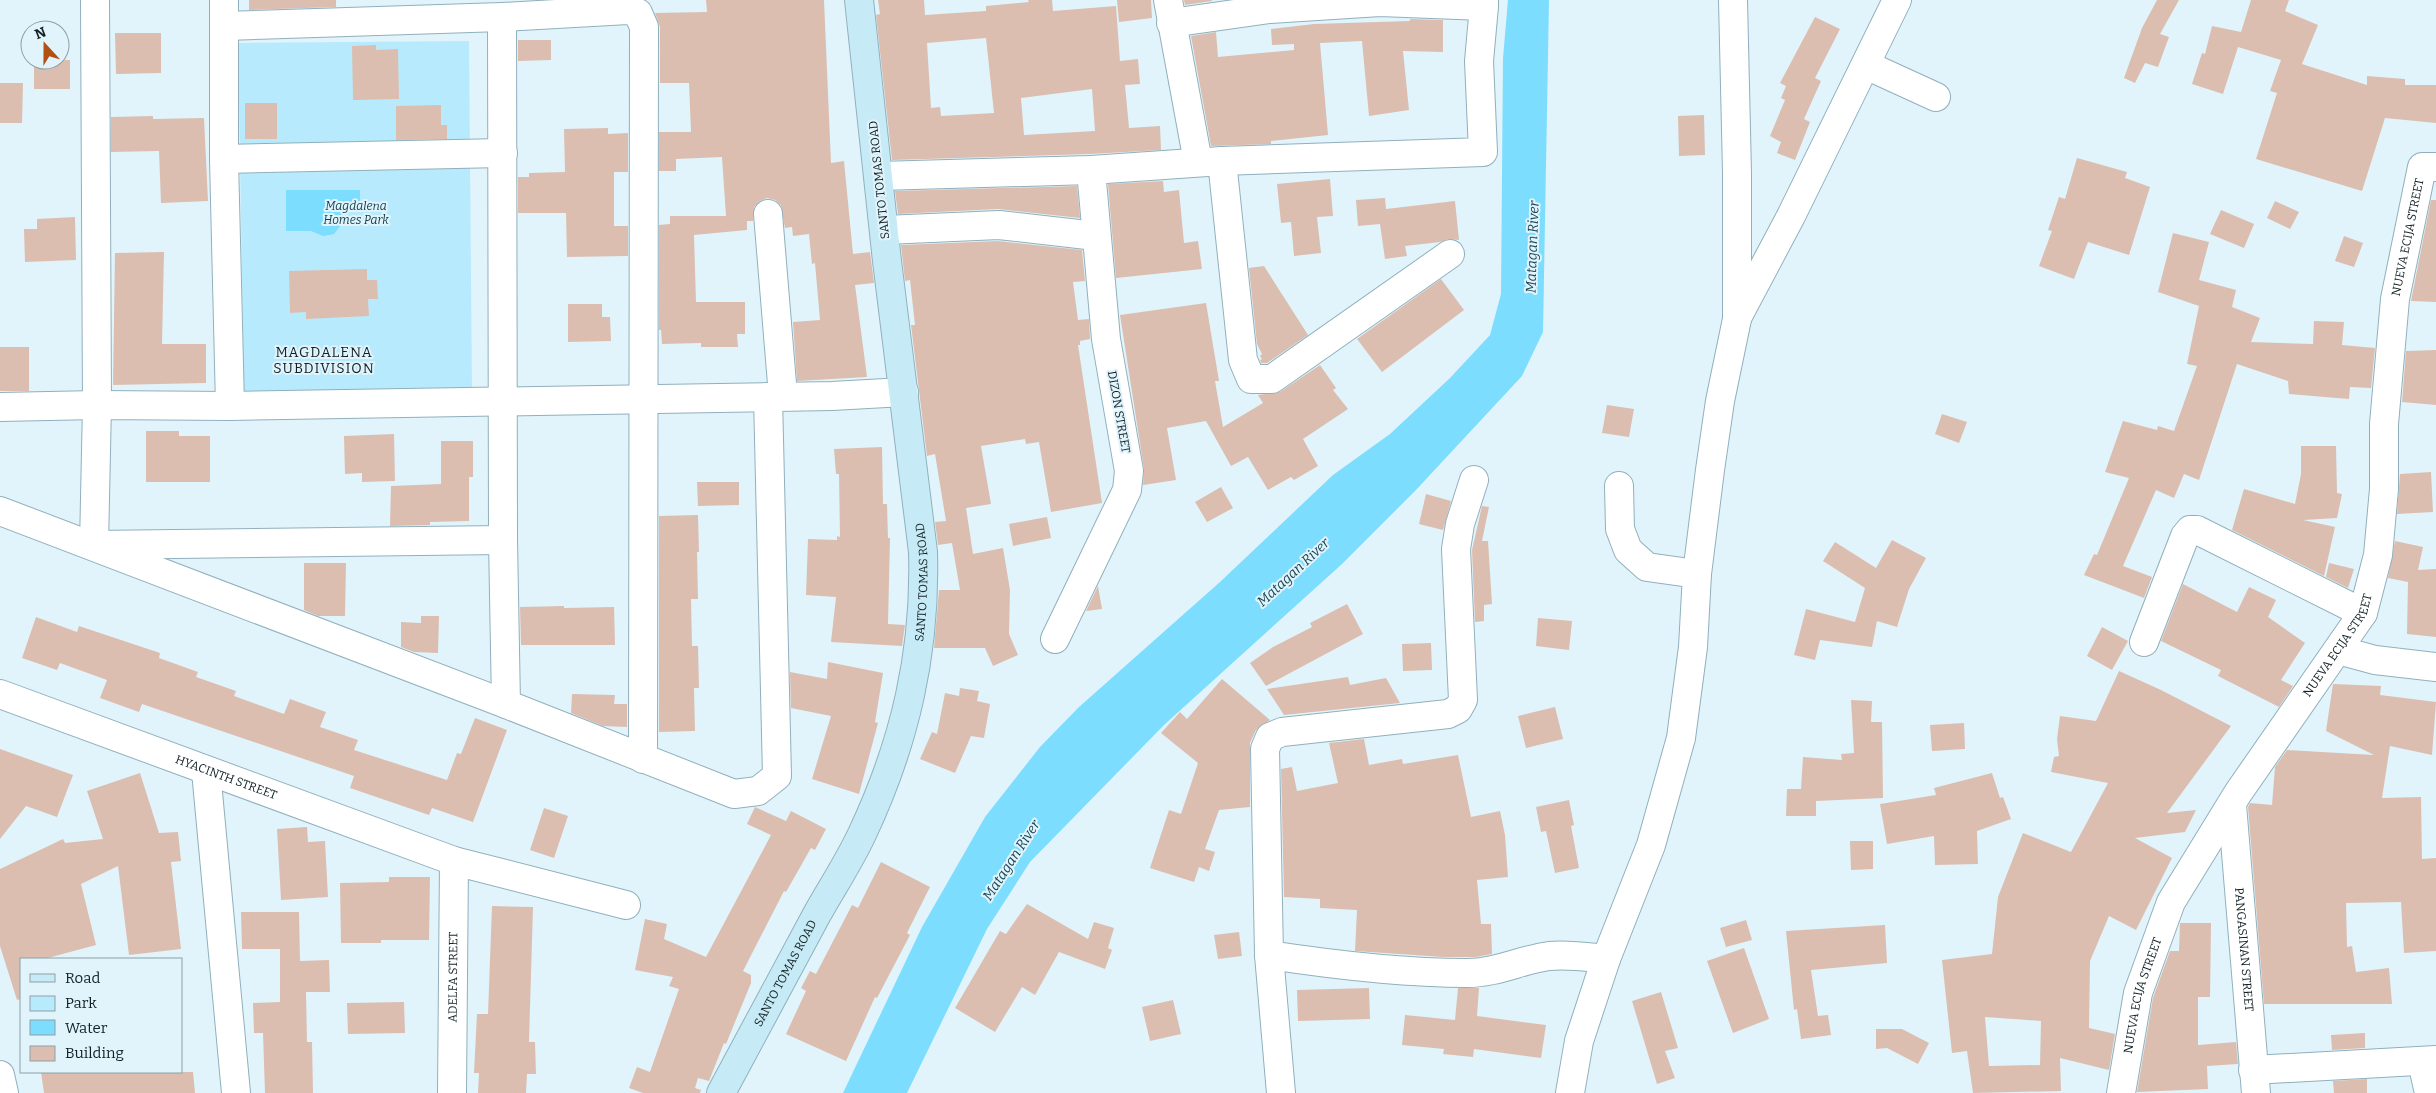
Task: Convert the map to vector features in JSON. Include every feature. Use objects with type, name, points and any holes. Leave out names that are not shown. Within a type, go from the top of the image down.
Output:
[{"type":"street","points":[[94,545],[97,405],[95,0]]},
{"type":"street","name":"SANTO TOMAS ROAD","points":[[721,1093],[861,836],[888,776],[907,715],[917,663],[924,587],[923,552],[859,0]]},
{"type":"street","points":[[1570,1093],[1579,1042],[1606,959],[1651,845],[1681,738],[1693,646],[1697,574],[1720,401],[1737,319],[1737,173],[1733,0]]},
{"type":"street","points":[[1737,319],[1791,216],[1897,0]]},
{"type":"street","points":[[879,176],[1091,170],[1210,162],[1455,151],[1483,152],[1479,61],[1484,3],[1380,2],[1270,10],[1169,11],[1182,70],[1210,162],[1243,360],[1251,379],[1272,379],[1450,254]]},
{"type":"street","points":[[230,406],[224,159],[225,13],[502,17],[628,10],[638,13],[644,27],[643,758]]},
{"type":"street","points":[[502,17],[503,540],[506,704]]},
{"type":"street","points":[[1866,64],[1936,97]]},
{"type":"street","points":[[224,159],[503,153]]},
{"type":"street","name":"NUEVA ECIJA STREET","points":[[2121,1093],[2138,993],[2171,902],[2232,805],[2363,613],[2378,555],[2384,489],[2384,424],[2395,298],[2422,167],[2436,167]]},
{"type":"street","name":"DIZON STREET","points":[[1055,639],[1127,490],[1129,471],[1106,339],[1091,170]]},
{"type":"street","points":[[0,511],[94,545],[734,794],[758,791],[777,776],[775,396],[768,214]]},
{"type":"street","points":[[885,230],[999,225],[1096,236]]},
{"type":"street","points":[[0,407],[504,402],[904,392]]},
{"type":"street","points":[[1281,1093],[1269,955],[1265,749],[1270,737],[1282,732],[1448,714],[1458,709],[1463,700],[1456,549],[1460,524],[1474,480]]},
{"type":"street","points":[[1619,486],[1620,528],[1628,550],[1646,567],[1697,574]]},
{"type":"street","points":[[2144,642],[2185,536],[2190,530],[2197,530],[2363,613]]},
{"type":"street","points":[[94,545],[503,540]]},
{"type":"street","points":[[2338,650],[2375,660],[2436,667]]},
{"type":"street","name":"HYACINTH STREET","points":[[0,694],[454,861],[626,905]]},
{"type":"street","points":[[206,770],[236,1093]]},
{"type":"street","name":"PANGASINAN STREET","points":[[2232,805],[2254,1081]]},
{"type":"street","name":"ADELFA STREET","points":[[452,1093],[454,861]]},
{"type":"street","points":[[1269,955],[1352,967],[1468,973],[1496,971],[1548,956],[1575,955],[1606,959]]},
{"type":"street","points":[[2254,1081],[2429,1061],[2429,1093]]},
{"type":"street","points":[[0,1075],[4,1093]]},
{"type":"green space","name":"Magdalena Homes Park","points":[[469,41],[472,392],[244,395],[238,43]]},
{"type":"water","name":"Matagan River","points":[[1508,0],[1549,0],[1543,332],[1522,376],[1415,491],[1342,564],[1164,725],[1030,862],[987,929],[907,1093],[843,1093],[922,927],[985,817],[1040,747],[1079,707],[1220,582],[1333,475],[1390,434],[1450,378],[1490,335],[1501,294],[1503,58]]},
{"type":"water","points":[[286,190],[360,190],[360,208],[348,208],[342,212],[341,225],[334,234],[323,236],[311,231],[286,231]]},
{"type":"building","points":[[249,0],[336,0],[336,7],[249,10]]},
{"type":"building","points":[[706,0],[824,0],[831,163],[844,161],[853,254],[870,252],[874,283],[855,285],[867,377],[797,381],[793,322],[820,320],[815,263],[812,264],[809,234],[793,236],[792,227],[785,228],[781,205],[775,200],[767,198],[760,201],[754,207],[753,221],[747,221],[747,230],[694,235],[696,302],[745,302],[745,334],[737,334],[738,347],[701,347],[701,343],[662,344],[661,330],[659,330],[659,225],[670,224],[670,216],[726,216],[722,157],[676,159],[676,171],[659,171],[659,132],[691,132],[689,83],[660,83],[660,27],[655,13],[707,12]]},
{"type":"building","points":[[878,0],[924,0],[925,15],[986,11],[986,6],[1029,2],[1028,0],[1052,0],[1053,11],[1116,6],[1120,61],[1138,59],[1140,84],[1125,85],[1129,128],[1160,126],[1161,150],[892,160],[876,15],[880,14]],"holes":[[[986,38],[994,113],[941,116],[940,107],[931,108],[927,43]],[[1092,89],[1095,131],[1024,135],[1021,98]]]},
{"type":"building","points":[[1117,0],[1151,0],[1152,18],[1119,22]]},
{"type":"building","points":[[1184,0],[1212,0],[1212,1],[1185,5]]},
{"type":"building","points":[[2157,0],[2179,0],[2160,34],[2169,37],[2158,67],[2145,63],[2135,83],[2124,78],[2142,28]]},
{"type":"building","points":[[2251,0],[2289,0],[2285,11],[2318,25],[2302,64],[2367,85],[2367,76],[2405,79],[2405,85],[2436,85],[2436,123],[2385,118],[2362,191],[2256,159],[2277,93],[2270,91],[2281,60],[2238,47],[2223,94],[2192,84],[2202,53],[2205,54],[2212,26],[2241,32]]},
{"type":"building","points":[[1815,17],[1840,29],[1815,78],[1821,81],[1804,119],[1810,122],[1795,160],[1777,153],[1781,142],[1770,136],[1785,100],[1781,98],[1786,86],[1780,83]]},
{"type":"building","points":[[1410,19],[1443,20],[1443,52],[1403,51],[1409,110],[1369,116],[1362,41],[1320,43],[1328,135],[1271,141],[1271,144],[1211,146],[1191,36],[1216,32],[1218,57],[1294,50],[1294,44],[1272,45],[1271,29],[1314,24],[1410,21]]},
{"type":"building","points":[[115,33],[161,33],[161,73],[116,74]]},
{"type":"building","points":[[518,40],[551,40],[551,60],[518,61]]},
{"type":"building","points":[[376,45],[376,50],[398,49],[399,99],[353,100],[352,46]]},
{"type":"building","points":[[34,70],[70,70],[70,89],[34,89]]},
{"type":"building","points":[[0,83],[23,83],[22,123],[0,123]]},
{"type":"building","points":[[245,103],[277,103],[277,139],[245,139]]},
{"type":"building","points":[[441,105],[441,125],[447,125],[447,139],[396,140],[396,106]]},
{"type":"building","points":[[1704,115],[1705,155],[1679,156],[1678,116]]},
{"type":"building","points":[[153,116],[153,119],[204,118],[208,201],[161,203],[159,151],[111,152],[111,117]]},
{"type":"building","points":[[608,128],[608,134],[628,133],[628,172],[614,172],[614,226],[628,226],[628,256],[567,257],[566,213],[518,213],[518,177],[529,177],[529,173],[565,172],[564,129]]},
{"type":"building","points":[[2077,158],[2127,172],[2125,178],[2150,187],[2129,255],[2088,242],[2074,279],[2039,266],[2052,231],[2048,230],[2059,197],[2065,199]]},
{"type":"building","points":[[1330,179],[1333,216],[1317,217],[1321,253],[1294,256],[1291,222],[1281,223],[1277,184]]},
{"type":"building","points":[[1163,181],[1164,192],[1179,190],[1184,243],[1198,241],[1202,269],[1116,278],[1108,184]]},
{"type":"building","points":[[1077,186],[1080,218],[998,209],[898,214],[895,191]]},
{"type":"building","points":[[1385,198],[1386,209],[1455,201],[1459,240],[1448,239],[1440,242],[1405,246],[1407,256],[1385,259],[1380,224],[1358,226],[1356,200]]},
{"type":"building","points":[[2431,200],[2436,200],[2436,302],[2411,301]]},
{"type":"building","points":[[2275,201],[2299,212],[2290,229],[2267,218]]},
{"type":"building","points":[[2221,210],[2254,224],[2244,248],[2210,234]]},
{"type":"building","points":[[75,217],[76,260],[25,262],[24,229],[37,229],[37,219]]},
{"type":"building","points":[[2173,233],[2209,242],[2199,280],[2236,290],[2232,307],[2260,318],[2251,342],[2313,344],[2314,321],[2344,322],[2342,345],[2375,348],[2371,388],[2350,387],[2349,399],[2289,394],[2288,381],[2237,364],[2199,480],[2184,474],[2174,498],[2156,490],[2123,566],[2152,577],[2144,598],[2084,575],[2094,554],[2097,555],[2129,478],[2105,472],[2123,421],[2157,430],[2158,426],[2174,431],[2197,366],[2187,364],[2199,306],[2158,292]]},
{"type":"building","points":[[2344,236],[2363,243],[2354,267],[2335,261]]},
{"type":"building","points":[[998,241],[1082,250],[1085,281],[1073,282],[1078,320],[1089,319],[1090,339],[1080,341],[1080,345],[1078,345],[1102,503],[1051,512],[1039,442],[1026,444],[1025,439],[981,446],[991,504],[966,508],[973,554],[1003,548],[1010,590],[1009,634],[1018,655],[993,666],[985,648],[934,648],[939,590],[960,590],[952,543],[938,545],[935,522],[946,521],[935,454],[927,456],[911,325],[915,325],[910,280],[905,281],[901,245]]},
{"type":"building","points":[[164,252],[162,344],[206,344],[206,383],[113,385],[115,253]]},
{"type":"building","points":[[1264,266],[1308,335],[1267,363],[1261,363],[1260,360],[1262,359],[1260,356],[1262,354],[1257,344],[1249,268]]},
{"type":"building","points":[[367,269],[367,280],[377,280],[378,299],[368,299],[369,316],[306,319],[306,312],[290,313],[289,271]]},
{"type":"building","points":[[1441,279],[1464,310],[1382,372],[1357,339]]},
{"type":"building","points":[[1206,303],[1219,381],[1215,381],[1223,427],[1263,403],[1258,395],[1280,392],[1320,365],[1336,388],[1333,390],[1348,409],[1303,439],[1318,466],[1294,480],[1291,477],[1268,490],[1248,457],[1231,466],[1206,421],[1167,428],[1176,480],[1143,485],[1144,469],[1120,315]]},
{"type":"building","points":[[568,304],[602,304],[602,317],[610,317],[611,341],[568,342]]},
{"type":"building","points":[[0,347],[29,347],[29,391],[0,391]]},
{"type":"building","points":[[2436,350],[2436,405],[2402,402],[2406,351]]},
{"type":"building","points":[[1607,405],[1634,409],[1629,437],[1602,433]]},
{"type":"building","points":[[1942,414],[1967,422],[1959,443],[1935,434]]},
{"type":"building","points":[[146,431],[179,431],[179,436],[210,436],[210,482],[146,482]]},
{"type":"building","points":[[394,434],[395,481],[362,482],[362,473],[345,474],[344,436]]},
{"type":"building","points":[[441,441],[473,441],[473,477],[469,477],[469,521],[430,522],[430,525],[390,526],[391,486],[441,484]]},
{"type":"building","points":[[2301,446],[2336,446],[2337,493],[2342,494],[2337,518],[2303,520],[2335,527],[2324,576],[2232,530],[2244,489],[2295,504],[2301,474]]},
{"type":"building","points":[[882,447],[883,504],[887,504],[888,538],[890,538],[888,624],[905,625],[902,646],[831,642],[836,597],[806,595],[808,539],[837,540],[837,536],[840,537],[839,474],[836,474],[834,449]]},
{"type":"building","points":[[2431,472],[2433,512],[2397,514],[2400,474]]},
{"type":"building","points":[[697,482],[739,482],[739,505],[698,506]]},
{"type":"building","points":[[1221,487],[1233,508],[1207,522],[1195,502]]},
{"type":"building","points":[[1426,494],[1451,501],[1443,530],[1419,524]]},
{"type":"building","points":[[1482,506],[1489,507],[1482,541],[1488,541],[1492,604],[1484,605],[1484,621],[1475,622],[1472,550]]},
{"type":"building","points":[[698,515],[698,599],[691,599],[692,646],[698,646],[699,688],[694,688],[695,731],[659,732],[659,516]]},
{"type":"building","points":[[1047,517],[1051,538],[1013,546],[1009,524]]},
{"type":"building","points":[[1892,540],[1926,558],[1909,589],[1897,627],[1877,621],[1872,647],[1820,640],[1815,660],[1794,655],[1806,609],[1855,622],[1865,588],[1823,561],[1835,542],[1876,568]]},
{"type":"building","points":[[2395,541],[2423,547],[2418,570],[2436,569],[2436,637],[2407,634],[2408,582],[2388,578]]},
{"type":"building","points":[[304,563],[346,563],[345,616],[318,616],[304,610]]},
{"type":"building","points":[[2329,563],[2354,569],[2348,588],[2326,577]]},
{"type":"building","points":[[2183,584],[2237,612],[2249,587],[2276,600],[2268,617],[2305,643],[2281,680],[2293,686],[2279,707],[2218,676],[2221,670],[2161,641]]},
{"type":"building","points":[[1098,586],[1102,609],[1086,611]]},
{"type":"building","points":[[1347,604],[1363,634],[1266,686],[1250,663],[1273,647],[1312,627],[1310,623]]},
{"type":"building","points":[[564,606],[564,608],[614,607],[615,645],[521,645],[520,607]]},
{"type":"building","points":[[421,616],[439,616],[438,653],[414,652],[401,647],[401,622],[421,623]]},
{"type":"building","points":[[36,617],[77,632],[79,626],[160,653],[159,658],[198,672],[196,677],[236,691],[234,696],[284,714],[290,699],[326,712],[320,727],[358,740],[354,750],[447,780],[457,753],[461,754],[475,718],[507,730],[473,822],[432,808],[429,815],[350,788],[354,776],[142,704],[139,712],[100,698],[107,680],[60,663],[57,670],[22,658]]},
{"type":"building","points":[[1538,618],[1572,621],[1569,650],[1536,646]]},
{"type":"building","points":[[2102,627],[2128,641],[2112,670],[2087,656]]},
{"type":"building","points":[[1431,643],[1432,670],[1403,671],[1402,644]]},
{"type":"building","points":[[828,662],[883,673],[875,722],[878,723],[859,794],[812,779],[831,716],[791,708],[790,672],[827,679]]},
{"type":"building","points":[[2119,671],[2231,726],[2167,813],[2196,810],[2185,832],[2135,838],[2172,858],[2136,930],[2109,916],[2090,961],[2089,1028],[2115,1034],[2109,1070],[2060,1058],[2061,1091],[1973,1093],[1967,1051],[1952,1053],[1942,960],[1992,954],[1998,897],[2023,833],[2071,852],[2108,783],[2051,772],[2054,757],[2059,756],[2057,739],[2060,716],[2096,721]],"holes":[[[1985,1017],[2041,1021],[2040,1065],[1989,1066]]]},
{"type":"building","points":[[1348,677],[1350,685],[1386,678],[1400,703],[1284,715],[1267,689]]},
{"type":"building","points":[[1222,679],[1270,720],[1256,730],[1250,743],[1250,807],[1219,810],[1205,849],[1215,852],[1209,871],[1199,867],[1194,882],[1150,868],[1169,810],[1181,814],[1198,763],[1161,733],[1180,712],[1187,719]]},
{"type":"building","points":[[2333,684],[2381,686],[2380,695],[2436,702],[2432,755],[2390,746],[2382,798],[2421,797],[2422,859],[2436,858],[2436,951],[2404,953],[2401,902],[2346,903],[2347,947],[2352,946],[2356,972],[2389,968],[2392,1004],[2264,1004],[2248,807],[2250,803],[2272,805],[2275,767],[2287,750],[2374,755],[2326,731]]},
{"type":"building","points":[[960,688],[979,691],[977,701],[990,704],[984,738],[971,736],[955,773],[920,759],[932,732],[937,734],[945,693],[959,696]]},
{"type":"building","points":[[572,694],[615,695],[614,704],[627,704],[627,727],[603,726],[571,713]]},
{"type":"building","points":[[1851,700],[1872,701],[1871,722],[1882,722],[1883,798],[1816,801],[1816,816],[1786,816],[1787,789],[1801,789],[1803,757],[1842,760],[1841,754],[1854,753]]},
{"type":"building","points":[[1555,707],[1563,739],[1526,748],[1518,716]]},
{"type":"building","points":[[1964,723],[1965,749],[1932,751],[1930,725]]},
{"type":"building","points":[[1364,739],[1369,765],[1402,759],[1403,764],[1458,755],[1471,817],[1500,811],[1505,835],[1508,877],[1477,880],[1481,924],[1491,924],[1492,954],[1476,957],[1443,957],[1355,951],[1357,910],[1320,908],[1320,899],[1284,897],[1281,769],[1292,767],[1297,791],[1338,783],[1329,743]]},
{"type":"building","points":[[0,749],[73,775],[57,817],[26,806],[0,839]]},
{"type":"building","points":[[140,773],[159,833],[178,832],[181,861],[171,862],[181,949],[129,955],[118,866],[81,884],[96,945],[48,958],[20,958],[20,999],[17,1000],[0,946],[0,869],[63,839],[65,843],[103,839],[87,791]]},
{"type":"building","points":[[1992,773],[2000,798],[2003,797],[2011,819],[1977,831],[1978,864],[1935,865],[1934,836],[1887,844],[1880,804],[1936,795],[1934,788]]},
{"type":"building","points":[[1569,800],[1574,825],[1571,826],[1579,868],[1555,873],[1546,831],[1541,832],[1536,807]]},
{"type":"building","points":[[755,807],[786,821],[791,811],[826,829],[815,850],[811,848],[786,892],[784,891],[743,971],[751,975],[751,983],[709,1081],[698,1078],[695,1088],[701,1090],[700,1093],[643,1093],[629,1088],[637,1067],[650,1072],[679,989],[669,986],[673,977],[635,970],[645,919],[667,924],[664,939],[706,957],[771,835],[747,824]]},
{"type":"building","points":[[544,808],[568,816],[554,858],[530,850]]},
{"type":"building","points":[[307,827],[308,842],[325,841],[328,897],[281,900],[277,829]]},
{"type":"building","points":[[1850,841],[1873,841],[1873,869],[1851,870]]},
{"type":"building","points":[[881,862],[930,887],[907,933],[910,935],[877,998],[875,997],[846,1061],[786,1034],[806,991],[801,988],[810,971],[816,974],[852,905],[858,908]]},
{"type":"building","points":[[389,877],[430,877],[429,940],[381,940],[381,943],[341,943],[340,883],[389,882]]},
{"type":"building","points":[[1027,904],[1088,939],[1094,922],[1114,928],[1108,948],[1112,950],[1105,969],[1059,952],[1035,995],[1022,987],[995,1032],[955,1008],[1000,931],[1006,934]]},
{"type":"building","points":[[492,906],[533,907],[529,1042],[535,1042],[536,1074],[527,1074],[526,1093],[478,1093],[479,1073],[474,1073],[477,1014],[488,1014]]},
{"type":"building","points":[[241,912],[299,912],[300,961],[329,960],[330,992],[306,992],[307,1042],[312,1042],[313,1093],[265,1093],[263,1033],[254,1033],[253,1003],[280,1002],[280,949],[242,949]]},
{"type":"building","points":[[1746,920],[1752,940],[1726,947],[1720,928]]},
{"type":"building","points":[[2180,923],[2211,923],[2210,997],[2198,997],[2198,1045],[2236,1042],[2238,1064],[2207,1066],[2208,1089],[2137,1092],[2153,998],[2170,951],[2179,951]]},
{"type":"building","points":[[1885,925],[1887,963],[1811,970],[1818,1016],[1828,1015],[1831,1035],[1801,1039],[1797,1009],[1794,1010],[1786,931]]},
{"type":"building","points":[[1239,932],[1242,956],[1218,959],[1214,935]]},
{"type":"building","points":[[1744,948],[1769,1019],[1733,1033],[1707,961]]},
{"type":"building","points":[[1369,988],[1370,1019],[1298,1021],[1297,990]]},
{"type":"building","points":[[1458,988],[1479,988],[1477,1016],[1546,1025],[1541,1058],[1474,1049],[1473,1057],[1443,1054],[1444,1049],[1402,1045],[1405,1015],[1455,1020]]},
{"type":"building","points":[[1661,992],[1678,1048],[1665,1051],[1675,1078],[1657,1084],[1632,1001]]},
{"type":"building","points":[[1173,1000],[1181,1034],[1150,1041],[1142,1007]]},
{"type":"building","points":[[404,1002],[405,1033],[348,1034],[347,1003]]},
{"type":"building","points":[[1876,1029],[1902,1029],[1929,1043],[1918,1064],[1887,1048],[1876,1049]]},
{"type":"building","points":[[2365,1033],[2365,1048],[2332,1050],[2331,1035]]},
{"type":"building","points":[[193,1072],[195,1093],[44,1093],[41,1073]]},
{"type":"building","points":[[2367,1079],[2367,1093],[2334,1093],[2333,1081]]},
{"type":"district","name":"MAGDALENA SUBDIVISION","points":[[324,360]]}]
